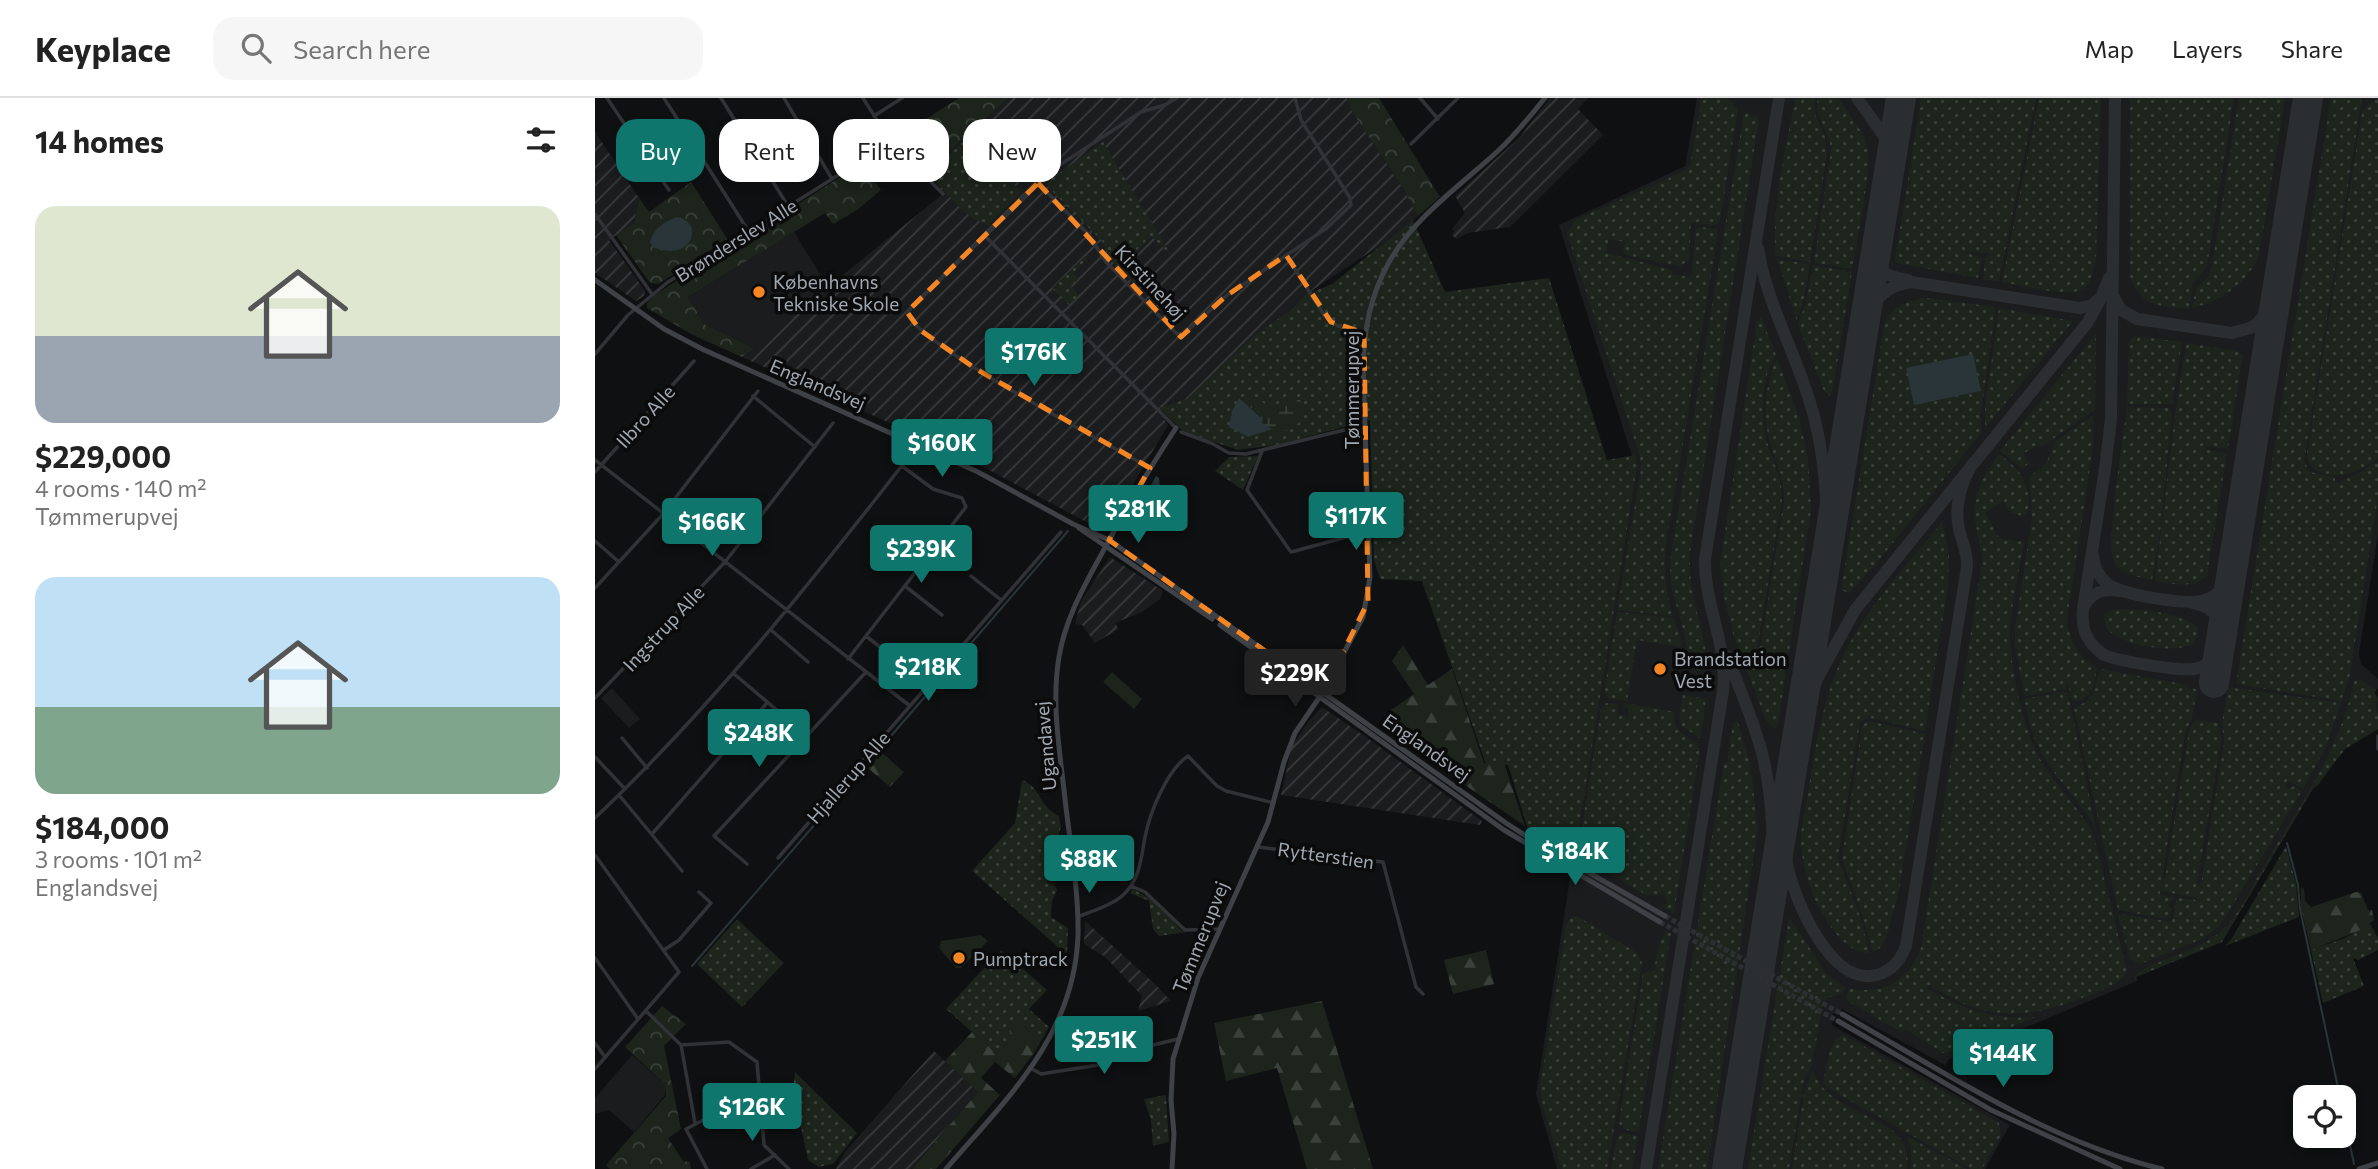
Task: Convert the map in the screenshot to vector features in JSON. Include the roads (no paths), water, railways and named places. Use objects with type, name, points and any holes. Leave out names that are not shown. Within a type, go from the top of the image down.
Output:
[{"type":"main road","name":"Tømmerupvej","points":[[1172,1169],[1174,1134],[1171,1076],[1178,1039],[1198,978],[1274,803],[1289,745],[1353,639],[1366,609],[1370,577],[1364,333],[1373,297],[1388,262],[1401,244],[1422,220],[1518,131],[1545,98]]},
{"type":"main road","name":"Englandsvej","points":[[595,280],[664,329],[702,349],[978,472],[1073,524],[1109,540],[1504,830],[1660,922]]},
{"type":"main road","points":[[1105,547],[1150,468],[1178,430]]},
{"type":"main road","name":"Englandsvej","points":[[1073,524],[1535,842],[1665,916]]},
{"type":"main road","name":"Ugandavej","points":[[946,1169],[1032,1069],[1053,1032],[1070,988],[1076,954],[1077,917],[1056,712],[1056,674],[1068,621],[1105,547]]},
{"type":"main road","points":[[1842,1014],[1995,1100],[2068,1137],[2162,1169]]},
{"type":"main road","points":[[1838,1021],[1991,1110],[2120,1169]]},
{"type":"main road","points":[[2359,1169],[2378,1163]]},
{"type":"street","points":[[607,98],[669,190]]},
{"type":"street","points":[[664,98],[749,232]]},
{"type":"street","points":[[721,98],[788,207]]},
{"type":"street","points":[[784,98],[832,179]]},
{"type":"street","points":[[863,98],[876,119]]},
{"type":"street","points":[[874,116],[902,98]]},
{"type":"street","points":[[1150,468],[976,369],[920,330],[908,317],[910,308],[1038,183],[1073,155],[1141,112],[1165,105],[1177,98]]},
{"type":"street","name":"Kirstinehøj","points":[[1038,183],[1088,234],[1106,262],[1177,334],[1188,331],[1226,296],[1328,228],[1351,205],[1350,198],[1301,120],[1295,98]]},
{"type":"street","points":[[1420,98],[1438,119]]},
{"type":"street","points":[[1411,144],[1458,98]]},
{"type":"street","name":"Brønderslev Alle","points":[[595,354],[635,309],[652,295],[832,179]]},
{"type":"street","points":[[931,182],[943,194]]},
{"type":"street","points":[[595,214],[652,295]]},
{"type":"street","points":[[984,235],[1178,430],[1229,453],[1246,454],[1365,425]]},
{"type":"street","points":[[1286,255],[1324,315],[1346,330],[1364,333]]},
{"type":"street","name":"Ilbro Alle","points":[[595,472],[694,360]]},
{"type":"street","points":[[595,588],[663,514],[758,391]]},
{"type":"street","points":[[753,396],[815,447]]},
{"type":"street","name":"Ingstrup Alle","points":[[595,698],[725,562],[833,423]]},
{"type":"street","points":[[1262,451],[1247,490],[1290,552],[1369,531]]},
{"type":"street","points":[[595,818],[647,768],[771,630],[911,454]]},
{"type":"street","points":[[595,460],[909,706]]},
{"type":"street","points":[[848,659],[965,510],[966,502],[962,498],[933,489],[902,466]]},
{"type":"street","name":"Hjallerup Alle","points":[[778,858],[1061,532]]},
{"type":"street","points":[[595,541],[619,562]]},
{"type":"street","points":[[971,576],[1001,600]]},
{"type":"street","points":[[905,586],[942,615]]},
{"type":"street","points":[[771,630],[808,662]]},
{"type":"street","points":[[866,636],[903,665]]},
{"type":"street","points":[[747,864],[714,836],[866,672]]},
{"type":"street","points":[[733,673],[807,736]]},
{"type":"street","points":[[652,834],[767,703]]},
{"type":"street","points":[[2378,736],[2378,749]]},
{"type":"street","points":[[622,738],[647,768]]},
{"type":"street","points":[[1077,917],[1119,899],[1131,886],[1141,867],[1145,838],[1157,804],[1172,771],[1188,756],[1217,786],[1226,791],[1274,803]]},
{"type":"street","points":[[595,757],[625,789]]},
{"type":"street","points":[[619,795],[682,871]]},
{"type":"street","name":"Rytterstien","points":[[1256,846],[1383,862],[1416,987],[1423,994]]},
{"type":"street","points":[[595,855],[679,972],[595,1069]]},
{"type":"street","points":[[1131,886],[1155,899],[1185,930],[1218,929]]},
{"type":"street","points":[[664,950],[679,940],[711,903],[699,892]]},
{"type":"street","points":[[595,958],[639,1019]]},
{"type":"street","points":[[646,1011],[681,1045],[695,1124]]},
{"type":"street","points":[[1032,1069],[1041,1074],[1098,1065],[1134,1051],[1178,1039]]},
{"type":"street","points":[[681,1045],[729,1042],[757,1062],[764,1145],[789,1169]]},
{"type":"street","points":[[595,1043],[605,1057]]},
{"type":"street","points":[[707,1169],[685,1132],[688,1127],[748,1097],[760,1097]]},
{"type":"street","points":[[751,1169],[775,1155]]},
{"type":"waterway","points":[[891,736],[1068,531]]},
{"type":"waterway","points":[[692,966],[889,739]]},
{"type":"waterway","points":[[2287,843],[2298,885],[2300,909],[2337,1085]]},
{"type":"waterway","points":[[2351,1148],[2354,1164]]},
{"type":"tunnel","points":[[1665,916],[1842,1014]]},
{"type":"tunnel","points":[[1660,922],[1838,1021]]},
{"type":"place","name":"Københavns Tekniske Skole","points":[[759,292]]},
{"type":"place","name":"Brandstation Vest","points":[[1660,669]]},
{"type":"place","name":"Pumptrack","points":[[959,958]]}]
